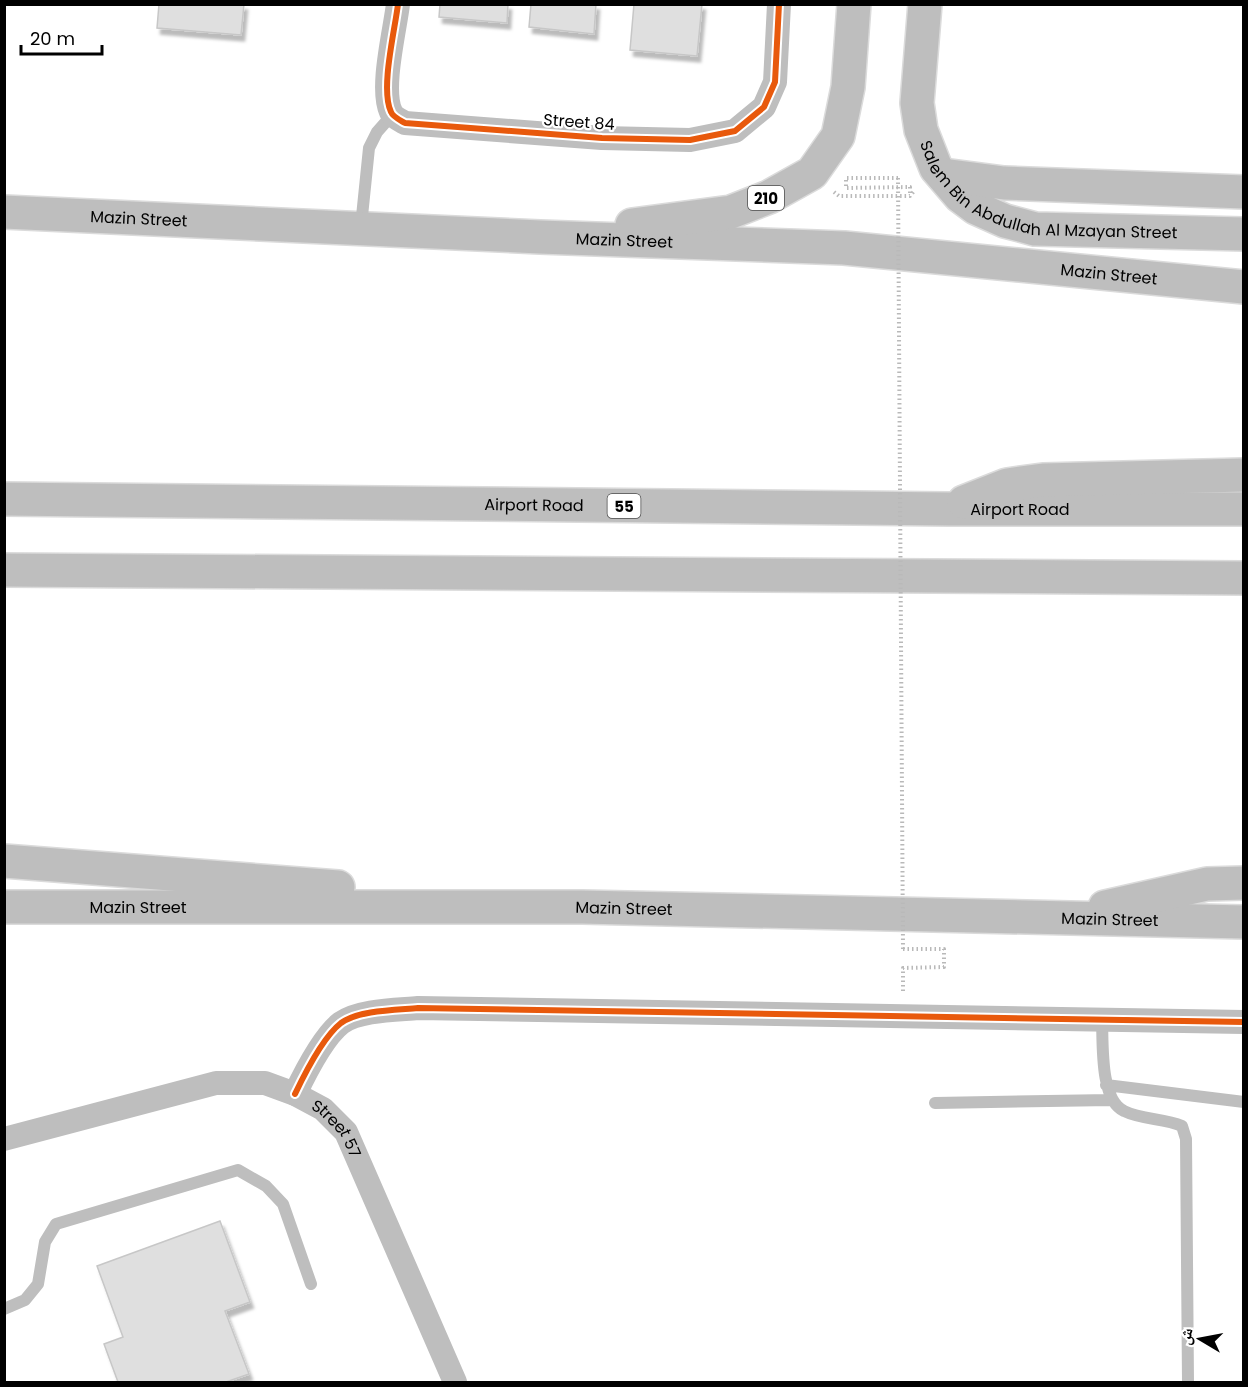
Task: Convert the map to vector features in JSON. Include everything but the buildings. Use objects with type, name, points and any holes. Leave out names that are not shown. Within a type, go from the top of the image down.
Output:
[{"type":"main road","name":"210","points":[[540,237],[731,212],[770,197],[812,173],[838,136],[848,87],[854,4]]},
{"type":"main road","name":"Salem Bin Abdullah Al Mzayan Street","points":[[925,4],[917,103],[921,130],[940,172],[960,196],[976,208],[1005,221],[1035,229],[1244,234]]},
{"type":"main road","points":[[940,172],[1004,183],[1244,192]]},
{"type":"main road","name":"Mazin Street","points":[[4,212],[540,237],[844,248],[1244,287]]},
{"type":"main road","points":[[844,248],[1244,238]]},
{"type":"main road","points":[[948,509],[1007,485],[1043,480],[1244,475]]},
{"type":"main road","name":"Airport Road","points":[[4,499],[948,509],[1244,509]]},
{"type":"main road","points":[[4,570],[1244,578]]},
{"type":"main road","points":[[4,861],[582,907]]},
{"type":"main road","points":[[1054,919],[1207,884],[1244,883]]},
{"type":"main road","name":"Mazin Street","points":[[4,907],[582,907],[1244,922]]},
{"type":"street","points":[[392,115],[388,103],[387,83],[398,4]]},
{"type":"street","name":"Street 84","points":[[392,115],[405,123],[602,138],[690,140],[735,132],[764,107],[775,82],[779,4]]},
{"type":"street","points":[[295,1094],[308,1067],[323,1044],[341,1023],[370,1012],[418,1008],[1244,1022]]},
{"type":"street","name":"Street 57","points":[[4,1139],[216,1083],[265,1083],[295,1094],[323,1109],[346,1132],[455,1383]]},
{"type":"lane","points":[[361,229],[369,148],[377,132],[392,115]]},
{"type":"lane","points":[[1102,1020],[1106,1084],[1111,1100],[1123,1111],[1182,1126],[1186,1139],[1188,1383]]},
{"type":"lane","points":[[1106,1084],[1244,1102]]},
{"type":"lane","points":[[935,1103],[1111,1100]]},
{"type":"lane","points":[[4,1309],[25,1300],[38,1284],[45,1242],[56,1224],[238,1170],[266,1186],[283,1204],[311,1284]]},
{"type":"path","points":[[812,173],[839,196],[910,196],[940,172]]},
{"type":"path","points":[[903,968],[944,967],[944,949],[903,950],[898,178],[846,178],[846,188],[910,187],[910,196]]},
{"type":"cycle path","points":[[398,4],[389,59],[387,89],[391,112],[405,123],[602,138],[690,140],[735,131],[764,107],[775,82],[779,4]]},
{"type":"cycle path","points":[[295,1094],[321,1046],[341,1023],[358,1015],[399,1009],[1244,1022]]}]
